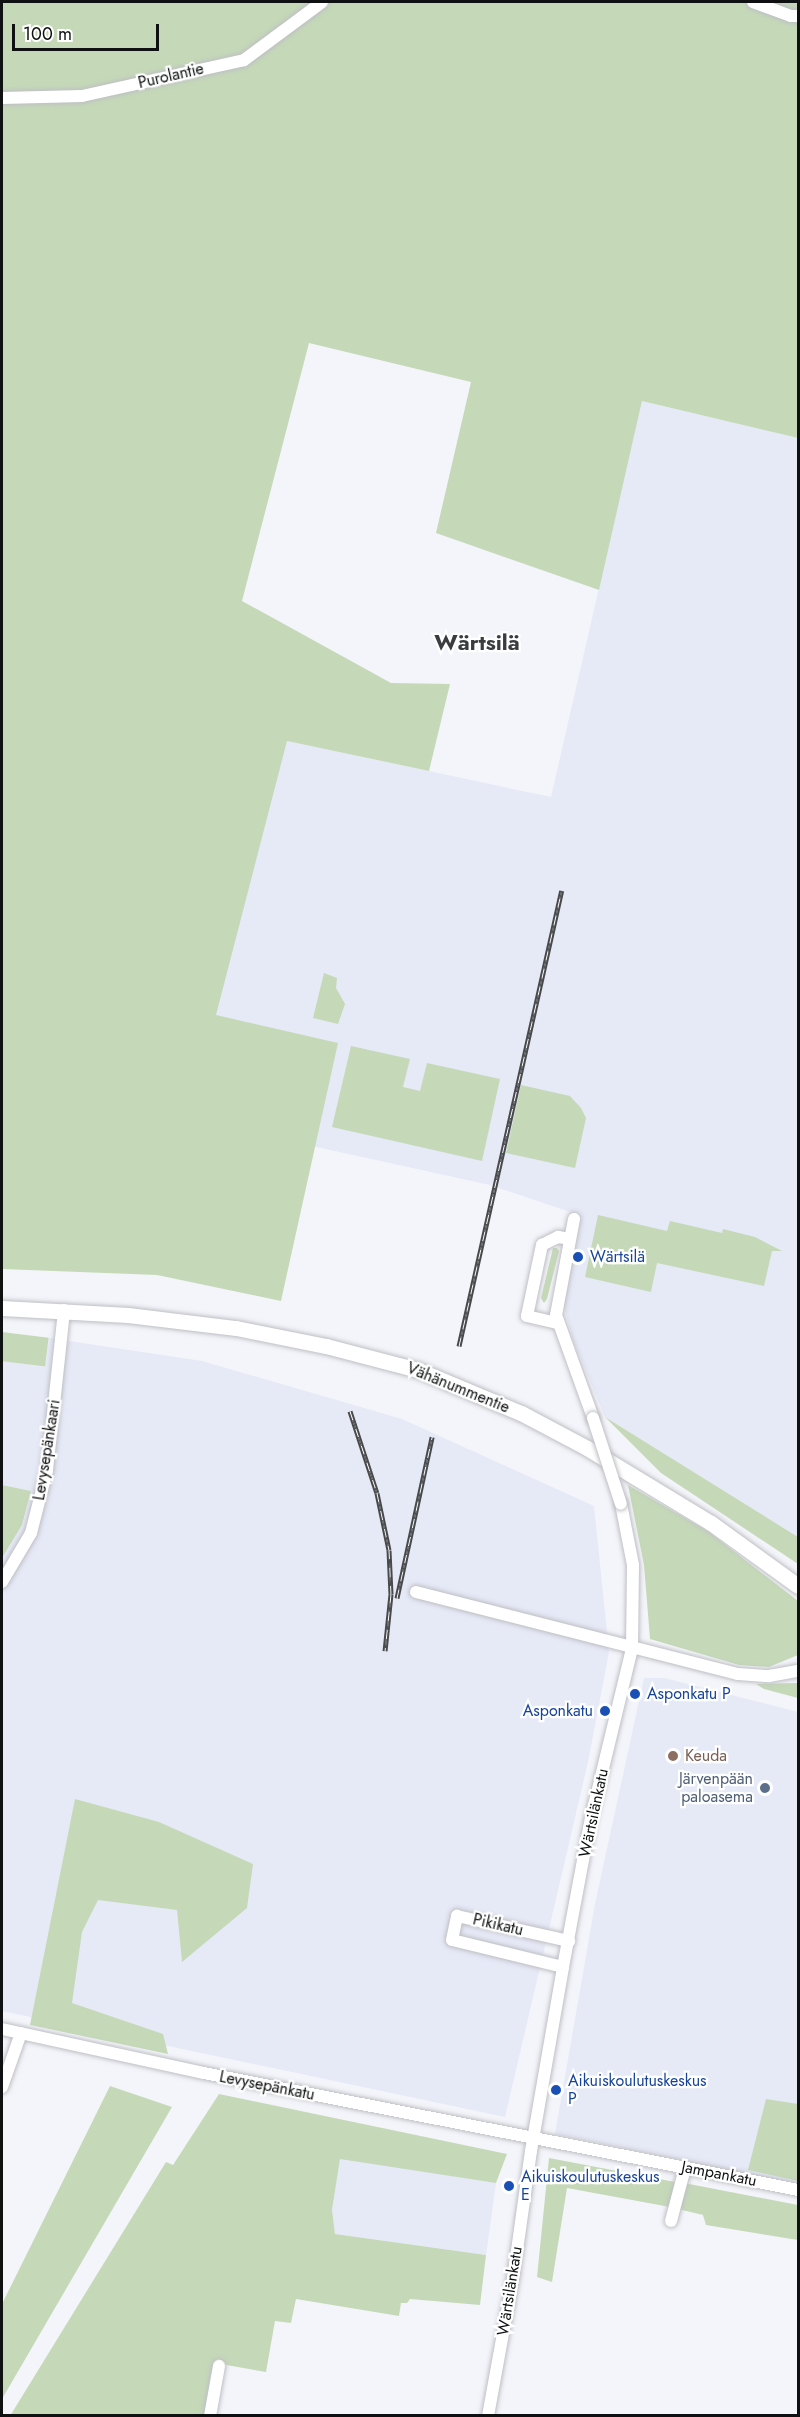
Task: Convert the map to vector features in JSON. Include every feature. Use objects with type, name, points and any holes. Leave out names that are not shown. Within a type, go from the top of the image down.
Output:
[{"type":"main road","name":"Vähänummentie","points":[[2,1308],[64,1310],[236,1328],[327,1346],[418,1370],[521,1413],[587,1448],[711,1523],[798,1586]]},
{"type":"street","name":"Purolantie","points":[[2,98],[82,96],[244,60],[322,2]]},
{"type":"street","points":[[753,2],[791,16],[798,16]]},
{"type":"street","name":"Wärtsilänkatu","points":[[488,2415],[513,2279],[533,2138],[562,1966],[569,1941],[591,1818],[632,1648],[633,1565],[621,1504],[593,1418],[557,1323],[557,1305],[574,1219]]},
{"type":"street","points":[[557,1323],[527,1316],[543,1245],[558,1237],[570,1239]]},
{"type":"street","name":"Levysepänkaari","points":[[2,1582],[31,1533],[47,1470],[64,1310]]},
{"type":"street","points":[[416,1592],[738,1674],[769,1676],[798,1671]]},
{"type":"street","name":"Pikikatu","points":[[562,1966],[452,1940],[457,1916],[569,1941]]},
{"type":"street","name":"Levysepänkatu","points":[[2,2029],[204,2073],[533,2138]]},
{"type":"street","points":[[2,2086],[21,2033]]},
{"type":"street","name":"Jampankatu","points":[[533,2138],[798,2190]]},
{"type":"street","points":[[671,2221],[685,2168]]},
{"type":"street","points":[[210,2415],[219,2366]]},
{"type":"shaded area","points":[[642,401],[798,438],[798,1537],[605,1417],[573,1340],[556,1277],[570,1212],[490,1185],[189,1119],[209,1021],[287,741],[551,797]]},
{"type":"shaded area","points":[[49,1338],[202,1361],[402,1419],[594,1506],[609,1652],[588,1762],[505,2117],[2,2011],[2,1558],[22,1525],[31,1491],[2,1485],[2,1361],[45,1367]]},
{"type":"shaded area","points":[[644,1678],[664,1678],[798,1712],[798,2184],[555,2134],[595,1904]]},
{"type":"shaded area","points":[[340,2158],[496,2183],[486,2255],[335,2234],[332,2210]]},
{"type":"green space","points":[[2,2],[798,2],[798,438],[642,401],[599,590],[436,533],[471,382],[309,343],[242,601],[391,683],[450,684],[429,771],[287,741],[216,1015],[338,1043],[281,1301],[157,1275],[2,1269]]},
{"type":"green space","points":[[324,973],[337,978],[336,988],[345,1004],[338,1024],[313,1018]]},
{"type":"green space","points":[[351,1046],[410,1059],[403,1087],[420,1091],[427,1063],[500,1079],[482,1161],[332,1127]]},
{"type":"green space","points":[[521,1085],[570,1096],[581,1108],[586,1118],[575,1168],[506,1153]]},
{"type":"green space","points":[[598,1215],[667,1231],[670,1221],[722,1233],[723,1229],[755,1237],[782,1251],[772,1251],[764,1286],[657,1263],[651,1292],[585,1277]]},
{"type":"green space","points":[[553,1248],[559,1251],[544,1303],[541,1298]]},
{"type":"green space","points":[[2,1332],[49,1338],[45,1367],[2,1361]]},
{"type":"green space","points":[[605,1417],[798,1537],[798,1564],[661,1473]]},
{"type":"green space","points":[[2,1485],[31,1491],[22,1525],[2,1558]]},
{"type":"green space","points":[[628,1485],[709,1532],[798,1601],[798,1655],[769,1667],[739,1665],[650,1639],[644,1565]]},
{"type":"green space","points":[[798,1683],[798,1698],[764,1689],[756,1684]]},
{"type":"green space","points":[[75,1799],[159,1822],[253,1864],[247,1908],[182,1962],[177,1910],[98,1900],[82,1932],[72,2003],[163,2034],[168,2054],[30,2025]]},
{"type":"green space","points":[[110,2086],[172,2107],[2,2399],[2,2304]]},
{"type":"green space","points":[[219,2094],[507,2154],[496,2183],[340,2159],[332,2210],[335,2234],[486,2255],[480,2305],[410,2299],[407,2303],[401,2303],[399,2316],[296,2299],[291,2323],[275,2321],[266,2372],[215,2363],[205,2415],[10,2416],[166,2162],[173,2165]]},
{"type":"green space","points":[[766,2099],[798,2104],[798,2181],[748,2170]]},
{"type":"green space","points":[[549,2158],[675,2182],[670,2207],[567,2188],[552,2282],[537,2277]]},
{"type":"green space","points":[[684,2183],[798,2205],[798,2240],[706,2225],[703,2215],[678,2209]]},
{"type":"railway","points":[[459,1346],[562,890]]},
{"type":"railway","points":[[350,1411],[377,1493],[389,1550],[391,1594],[385,1651]]},
{"type":"railway","points":[[397,1598],[432,1437]]},
{"type":"place","name":"Wärtsilä","points":[[578,1257]]},
{"type":"place","name":"Asponkatu P","points":[[635,1694]]},
{"type":"place","name":"Asponkatu","points":[[605,1711]]},
{"type":"place","name":"Keuda","points":[[673,1756]]},
{"type":"place","name":"Järvenpään paloasema","points":[[765,1788]]},
{"type":"place","name":"Aikuiskoulutuskeskus P","points":[[556,2090]]},
{"type":"place","name":"Aikuiskoulutuskeskus E","points":[[509,2186]]},
{"type":"district","name":"Wärtsilä","points":[[477,643]]}]
